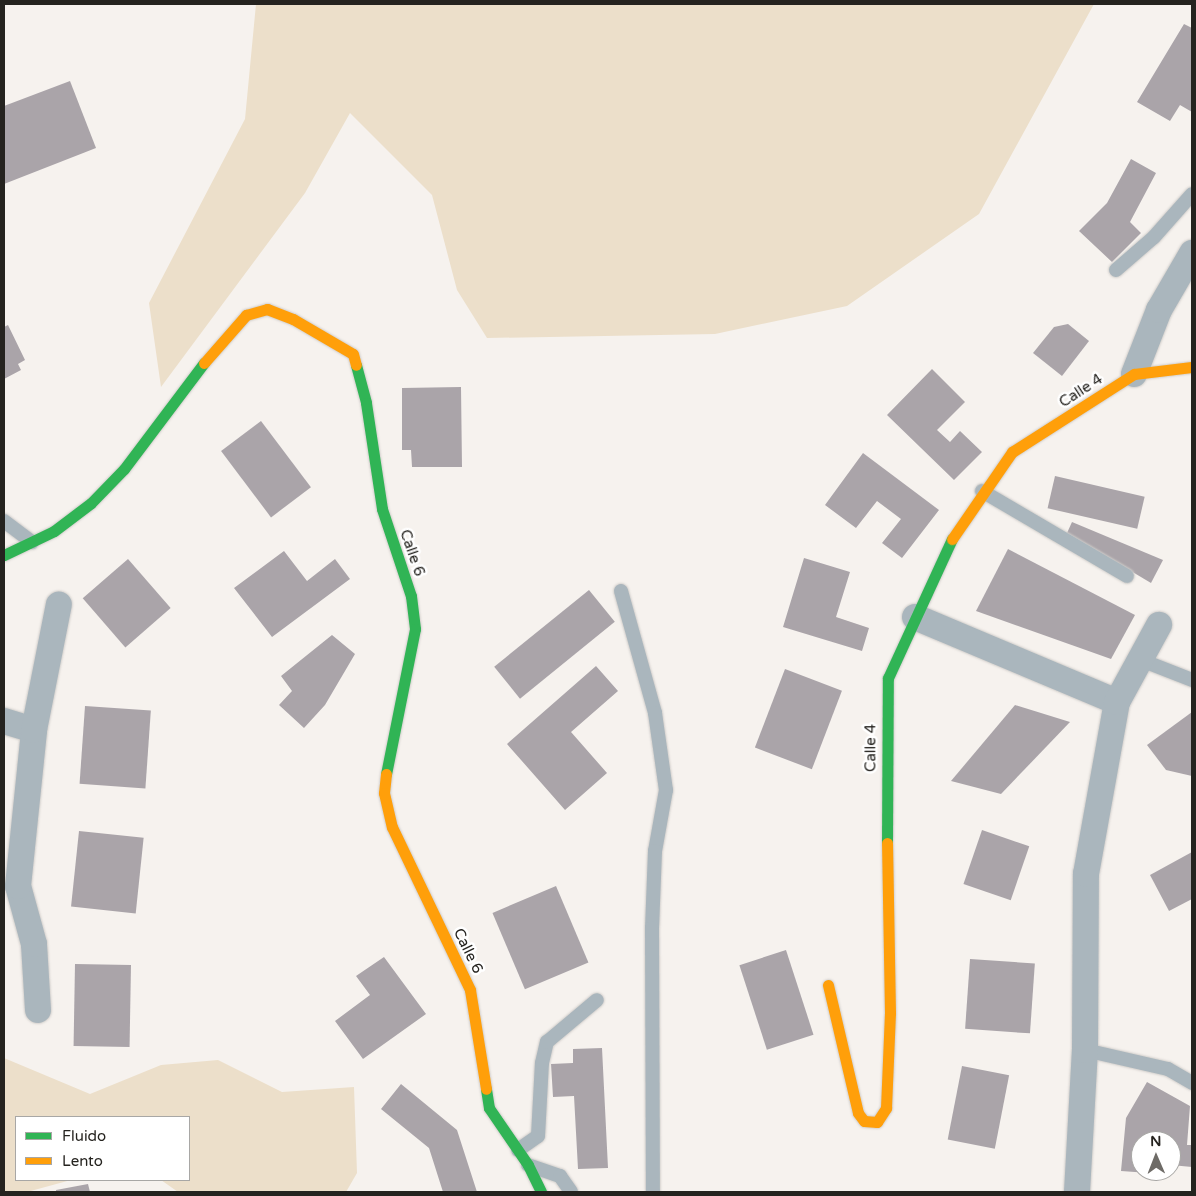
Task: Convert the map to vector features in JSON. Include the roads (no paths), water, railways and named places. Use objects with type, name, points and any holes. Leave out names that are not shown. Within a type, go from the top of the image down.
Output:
[{"type":"street","points":[[1134,374],[1154,319],[1192,252]]},
{"type":"street","name":"Calle 6","points":[[4,555],[32,542],[91,503],[124,469],[223,338],[246,315],[267,309],[293,319],[353,354],[366,403],[382,509],[411,596],[415,629],[387,758],[384,793],[392,827],[470,990],[489,1108],[528,1164],[541,1192]]},
{"type":"street","name":"Calle 4","points":[[828,985],[858,1113],[864,1121],[876,1122],[883,1118],[886,1108],[890,1012],[885,730],[888,678],[958,527],[982,491],[1012,452],[1134,374],[1192,367]]},
{"type":"street","points":[[38,1010],[34,944],[11,885],[34,730],[60,604]]},
{"type":"street","points":[[915,617],[1117,702]]},
{"type":"street","points":[[1077,1192],[1085,1050],[1086,874],[1117,702],[1160,624]]},
{"type":"street","points":[[4,721],[34,730]]},
{"type":"lane","points":[[1116,270],[1154,237],[1192,194]]},
{"type":"lane","points":[[982,491],[1127,576]]},
{"type":"lane","points":[[4,521],[32,542]]},
{"type":"lane","points":[[621,591],[655,713],[666,790],[655,851],[652,928],[653,1192]]},
{"type":"lane","points":[[1141,660],[1192,680]]},
{"type":"lane","points":[[518,1150],[538,1136],[542,1062],[547,1042],[597,1000]]},
{"type":"lane","points":[[1085,1050],[1168,1068],[1192,1083]]},
{"type":"lane","points":[[528,1164],[560,1176],[571,1192]]}]
